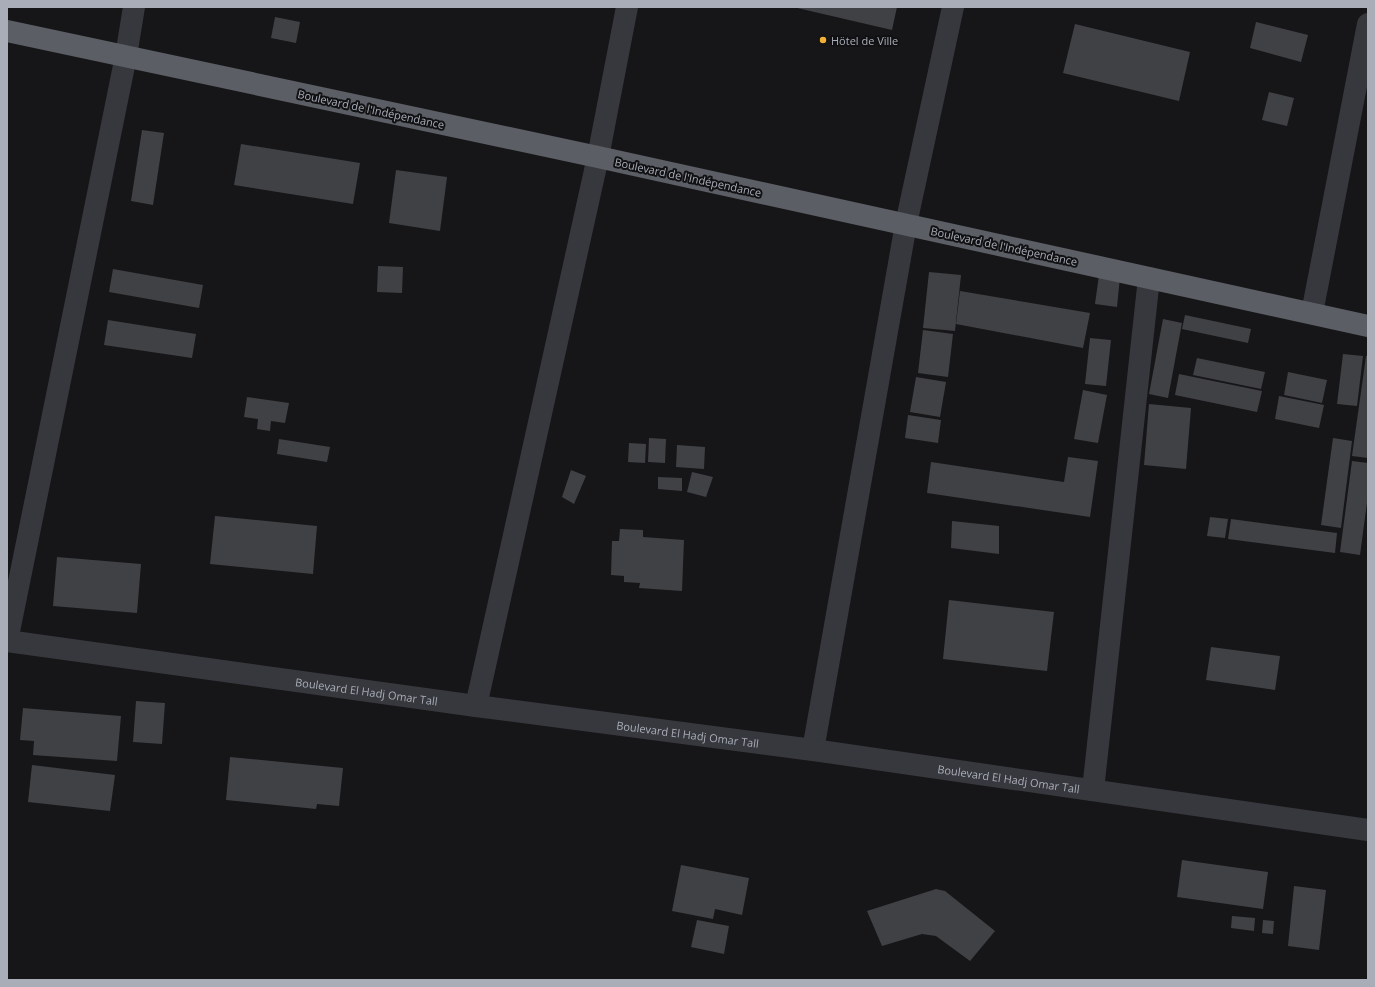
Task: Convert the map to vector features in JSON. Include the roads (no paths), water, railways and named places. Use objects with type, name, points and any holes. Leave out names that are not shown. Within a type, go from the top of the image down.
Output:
[{"type":"highway","name":"Boulevard de l'Indépendance","points":[[7,31],[906,224],[1368,326]]},
{"type":"street","points":[[7,641],[126,56],[134,7]]},
{"type":"street","points":[[476,706],[598,158],[627,7]]},
{"type":"street","points":[[813,750],[906,224],[953,7]]},
{"type":"street","points":[[1312,313],[1368,24]]},
{"type":"street","points":[[1093,790],[1149,278]]},
{"type":"street","name":"Boulevard El Hadj Omar Tall","points":[[7,641],[476,706],[813,750],[1368,830]]},
{"type":"place","name":"Hötel de Ville","points":[[823,40]]}]
